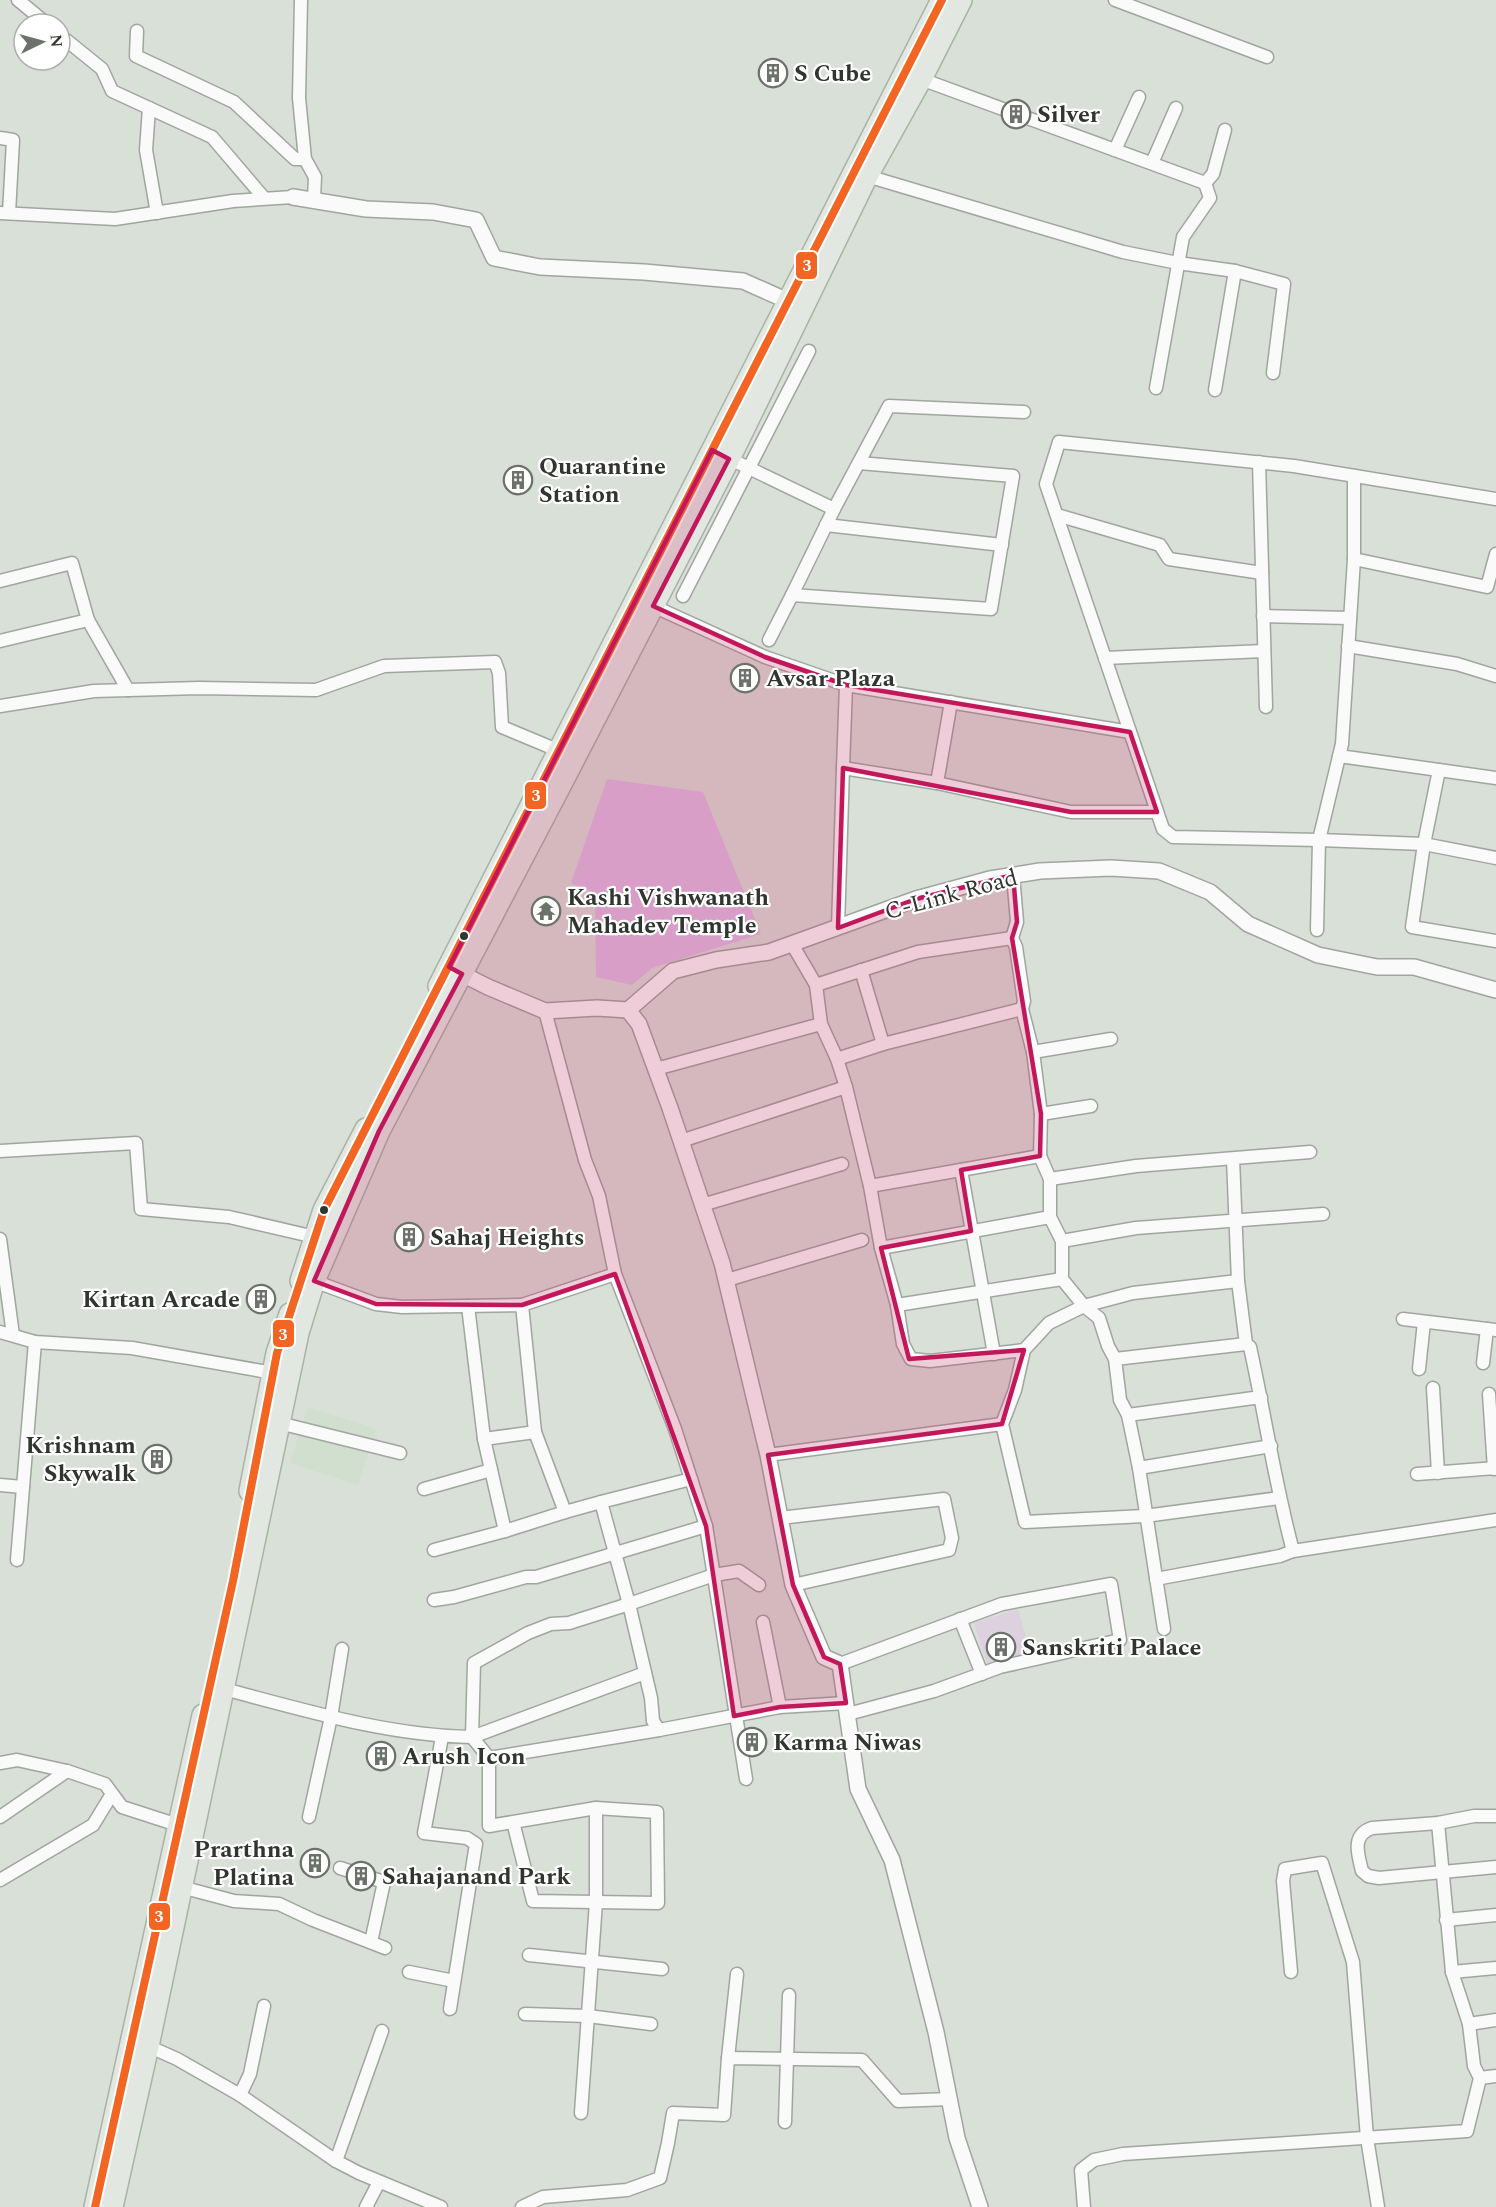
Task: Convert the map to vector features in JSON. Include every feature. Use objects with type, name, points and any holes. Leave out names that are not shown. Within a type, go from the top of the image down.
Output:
[{"type":"highway","points":[[112,2207],[181,1887],[186,1828],[277,1353],[324,1210],[455,970],[567,755],[730,459],[788,301],[942,0]]},
{"type":"highway","points":[[567,755],[653,606],[730,459],[867,176],[921,79],[961,0]]},
{"type":"highway","points":[[95,2207],[186,1828],[224,1689],[298,1333],[314,1281],[379,1131],[455,970]]},
{"type":"street","points":[[18,0],[32,12]]},
{"type":"street","points":[[301,0],[299,98],[304,159],[315,177],[314,199]]},
{"type":"street","points":[[1115,0],[1267,57]]},
{"type":"street","points":[[137,31],[136,56],[234,102],[295,159],[304,159]]},
{"type":"street","points":[[72,45],[102,69],[112,91],[212,137],[264,198]]},
{"type":"street","points":[[921,79],[1205,183]]},
{"type":"street","points":[[1115,150],[1139,97]]},
{"type":"street","points":[[149,108],[146,150],[157,213]]},
{"type":"street","points":[[1152,163],[1176,108]]},
{"type":"street","points":[[1205,183],[1213,174],[1225,130]]},
{"type":"street","points":[[0,138],[13,140],[4,213],[115,219],[264,198],[293,197],[366,209],[433,212],[476,220],[494,258],[540,267],[644,272],[743,281],[788,301]]},
{"type":"street","points":[[867,176],[1123,252],[1235,271],[1284,284],[1273,373]]},
{"type":"street","points":[[1156,388],[1183,237],[1210,198],[1205,183]]},
{"type":"street","points":[[1215,390],[1235,271]]},
{"type":"street","points":[[683,596],[730,459],[809,351]]},
{"type":"street","points":[[769,640],[834,509],[889,406],[1024,412]]},
{"type":"street","points":[[1496,499],[1259,462],[1059,442],[1046,484],[1163,829],[1173,837],[1424,844],[1496,858]]},
{"type":"street","points":[[730,459],[834,509]]},
{"type":"street","points":[[1259,462],[1266,707]]},
{"type":"street","points":[[792,595],[991,609],[1013,476],[858,463]]},
{"type":"street","points":[[1317,930],[1319,840],[1342,744],[1354,559],[1354,476]]},
{"type":"street","points":[[1057,515],[1160,545],[1169,559],[1262,573]]},
{"type":"street","points":[[826,525],[1002,545]]},
{"type":"street","points":[[1354,559],[1492,589],[1496,554]]},
{"type":"street","points":[[0,581],[72,562],[87,620],[128,690]]},
{"type":"street","points":[[653,606],[765,657],[846,685],[1130,732]]},
{"type":"street","points":[[1263,616],[1350,618]]},
{"type":"street","points":[[0,641],[87,620]]},
{"type":"street","points":[[1348,646],[1457,664],[1496,676]]},
{"type":"street","points":[[1105,658],[1264,651]]},
{"type":"street","points":[[0,706],[94,691],[199,688],[316,690],[384,666],[495,662],[499,673],[501,727],[567,755]]},
{"type":"street","points":[[838,928],[846,685]]},
{"type":"street","points":[[937,783],[951,702]]},
{"type":"street","points":[[1339,756],[1496,778]]},
{"type":"street","points":[[843,768],[937,783],[1071,812],[1157,812]]},
{"type":"street","points":[[1439,770],[1424,844],[1412,927],[1496,941]]},
{"type":"street","name":"C-Link Road","points":[[628,1010],[673,971],[716,960],[769,952],[916,899],[1013,875],[1040,871],[1110,868],[1160,871],[1210,892],[1248,924],[1318,955],[1377,967],[1414,967],[1496,990]]},
{"type":"street","points":[[1013,875],[1017,922],[1012,938],[1016,947],[1024,1001],[1022,1009],[1033,1052],[1041,1114],[1040,1156],[1050,1179],[1050,1217],[1062,1241],[1062,1279],[1084,1306],[1099,1318],[1115,1359],[1120,1400],[1128,1415],[1139,1468],[1164,1629]]},
{"type":"street","points":[[816,985],[918,952],[1012,938]]},
{"type":"street","points":[[792,944],[816,985],[822,1024],[846,1087],[870,1186],[881,1248],[897,1305],[903,1344],[911,1359],[930,1361],[1024,1350]]},
{"type":"street","points":[[455,970],[545,1011],[597,1008],[628,1010],[639,1024],[727,1280],[768,1455],[793,1585],[824,1657],[840,1664],[1002,1604],[1111,1584],[1120,1640],[1000,1667],[934,1691],[847,1709],[780,1707],[489,1758]]},
{"type":"street","points":[[861,970],[883,1044]]},
{"type":"street","points":[[837,1059],[883,1044],[1022,1009]]},
{"type":"street","points":[[545,1011],[585,1160],[599,1196],[615,1274],[675,1430],[706,1526],[734,1716],[746,1779]]},
{"type":"street","points":[[656,1069],[822,1024]]},
{"type":"street","points":[[1033,1052],[1111,1039]]},
{"type":"street","points":[[681,1141],[846,1087]]},
{"type":"street","points":[[1041,1114],[1091,1106]]},
{"type":"street","points":[[0,1151],[136,1143],[141,1209],[229,1217],[315,1237]]},
{"type":"street","points":[[1050,1179],[1136,1166],[1310,1152]]},
{"type":"street","points":[[870,1186],[1040,1156]]},
{"type":"street","points":[[1233,1159],[1238,1281],[1246,1344],[1250,1347],[1271,1446],[1279,1498],[1293,1551]]},
{"type":"street","points":[[702,1205],[842,1164]]},
{"type":"street","points":[[962,1170],[994,1354]]},
{"type":"street","points":[[1062,1241],[1136,1228],[1323,1214]]},
{"type":"street","points":[[881,1248],[1050,1217]]},
{"type":"street","points":[[0,1239],[6,1333],[35,1342],[132,1348],[273,1373]]},
{"type":"street","points":[[727,1280],[862,1240]]},
{"type":"street","points":[[314,1281],[376,1304],[402,1307],[522,1305],[615,1274]]},
{"type":"street","points":[[897,1305],[1062,1279]]},
{"type":"street","points":[[1238,1281],[1133,1293],[1084,1306],[1049,1323],[1024,1350],[1015,1390],[1002,1424],[1025,1522],[1145,1516],[1279,1498]]},
{"type":"street","points":[[522,1305],[535,1432],[565,1512]]},
{"type":"street","points":[[468,1306],[484,1439],[505,1531]]},
{"type":"street","points":[[1403,1319],[1492,1330],[1483,1363]]},
{"type":"street","points":[[1419,1369],[1424,1322]]},
{"type":"street","points":[[17,1560],[35,1342]]},
{"type":"street","points":[[1115,1359],[1246,1344]]},
{"type":"street","points":[[1433,1388],[1438,1473]]},
{"type":"street","points":[[1418,1474],[1495,1468],[1489,1394]]},
{"type":"street","points":[[1128,1415],[1261,1397]]},
{"type":"street","points":[[279,1423],[400,1453]]},
{"type":"street","points":[[768,1455],[1002,1424]]},
{"type":"street","points":[[484,1439],[535,1432]]},
{"type":"street","points":[[1139,1468],[1271,1446]]},
{"type":"street","points":[[424,1489],[491,1470]]},
{"type":"street","points":[[434,1550],[691,1479]]},
{"type":"street","points":[[0,1485],[23,1487]]},
{"type":"street","points":[[780,1518],[944,1499],[950,1528],[949,1550],[793,1585]]},
{"type":"street","points":[[601,1502],[629,1604],[651,1698],[653,1721],[658,1730]]},
{"type":"street","points":[[1156,1579],[1280,1556],[1293,1551],[1496,1520]]},
{"type":"street","points":[[434,1600],[454,1597],[526,1577],[536,1577],[706,1526]]},
{"type":"street","points":[[513,1821],[533,1900],[658,1903],[657,1812],[596,1808],[513,1821],[489,1826],[489,1758],[472,1737],[474,1663],[551,1624],[569,1623],[714,1575],[739,1571],[759,1585]]},
{"type":"street","points":[[960,1619],[982,1674]]},
{"type":"street","points":[[764,1622],[780,1707]]},
{"type":"street","points":[[309,1818],[331,1717],[342,1649]]},
{"type":"street","points":[[840,1664],[858,1789],[892,1860],[933,2021],[957,2138],[980,2207]]},
{"type":"street","points":[[224,1689],[331,1717],[442,1737],[472,1737],[645,1673]]},
{"type":"street","points":[[442,1737],[424,1833],[467,1838],[476,1844],[450,2009]]},
{"type":"street","points":[[0,1763],[17,1760],[67,1771],[105,1784],[122,1808],[186,1828]]},
{"type":"street","points":[[0,1817],[67,1771]]},
{"type":"street","points":[[0,1880],[93,1825],[112,1794]]},
{"type":"street","points":[[581,2113],[596,1902],[596,1808]]},
{"type":"street","points":[[1496,1816],[1474,1816],[1438,1824],[1372,1828],[1363,1831],[1359,1836],[1358,1846],[1362,1871],[1368,1876],[1379,1878],[1496,1867]]},
{"type":"street","points":[[1084,2207],[1082,2170],[1094,2160],[1123,2154],[1467,2131],[1480,2078],[1474,2066],[1469,2024],[1452,1972],[1438,1824]]},
{"type":"street","points":[[1291,1972],[1283,1881],[1285,1869],[1322,1863],[1353,1962],[1367,2138],[1378,2207]]},
{"type":"street","points":[[340,1868],[384,1882],[371,1942]]},
{"type":"street","points":[[181,1887],[234,1901],[279,1904],[385,1948]]},
{"type":"street","points":[[1446,1920],[1496,1915]]},
{"type":"street","points":[[530,1955],[662,1969]]},
{"type":"street","points":[[1452,1972],[1496,1968]]},
{"type":"street","points":[[409,1972],[454,1982]]},
{"type":"street","points":[[522,2207],[543,2198],[627,2190],[660,2178],[673,2113],[724,2115],[737,1974]]},
{"type":"street","points":[[785,2122],[789,1995]]},
{"type":"street","points":[[240,2095],[250,2074],[264,2006]]},
{"type":"street","points":[[525,2014],[588,2016],[651,2024]]},
{"type":"street","points":[[1469,2024],[1496,2020]]},
{"type":"street","points":[[336,2161],[382,2031]]},
{"type":"street","points":[[148,2046],[177,2059],[240,2095],[336,2161],[379,2182],[441,2207]]},
{"type":"street","points":[[728,2058],[862,2060],[898,2101],[949,2099]]},
{"type":"street","points":[[1480,2078],[1496,2076]]},
{"type":"street","points":[[366,2207],[379,2182]]},
{"type":"highlighted area","points":[[712,450],[729,459],[653,606],[765,657],[846,685],[1130,732],[1157,812],[1071,812],[843,768],[838,928],[916,899],[1013,875],[1017,922],[1012,938],[1041,1114],[1040,1156],[961,1170],[971,1231],[881,1248],[909,1359],[1024,1350],[1002,1424],[768,1455],[793,1585],[824,1657],[840,1664],[846,1703],[780,1707],[734,1716],[706,1526],[615,1274],[522,1305],[376,1304],[314,1281],[379,1131],[462,974],[449,967]]},
{"type":"shaded area","points":[[607,779],[703,792],[761,934],[652,968],[632,985],[596,977],[595,893],[571,883]]},
{"type":"shaded area","points":[[308,1407],[376,1429],[358,1485],[290,1463]]},
{"type":"shaded area","points":[[1018,1609],[1030,1652],[987,1664],[974,1623]]},
{"type":"transit line","name":"3","points":[[95,2207],[233,1581],[277,1353],[324,1210],[942,0]]},
{"type":"place","name":"S Cube","points":[[773,73]]},
{"type":"place","name":"Silver","points":[[1016,114]]},
{"type":"place","name":"Quarantine Station","points":[[518,480]]},
{"type":"place","name":"Avsar Plaza","points":[[745,678]]},
{"type":"place","name":"Kashi Vishwanath Mahadev Temple","points":[[546,911]]},
{"type":"place","name":"Sahaj Heights","points":[[409,1237]]},
{"type":"place","name":"Kirtan Arcade","points":[[261,1299]]},
{"type":"place","name":"Krishnam Skywalk","points":[[157,1459]]},
{"type":"place","name":"Sanskriti Palace","points":[[1001,1647]]},
{"type":"place","name":"Karma Niwas","points":[[752,1742]]},
{"type":"place","name":"Arush Icon","points":[[381,1756]]},
{"type":"place","name":"Prarthna Platina","points":[[315,1863]]},
{"type":"place","name":"Sahajanand Park","points":[[361,1876]]}]
